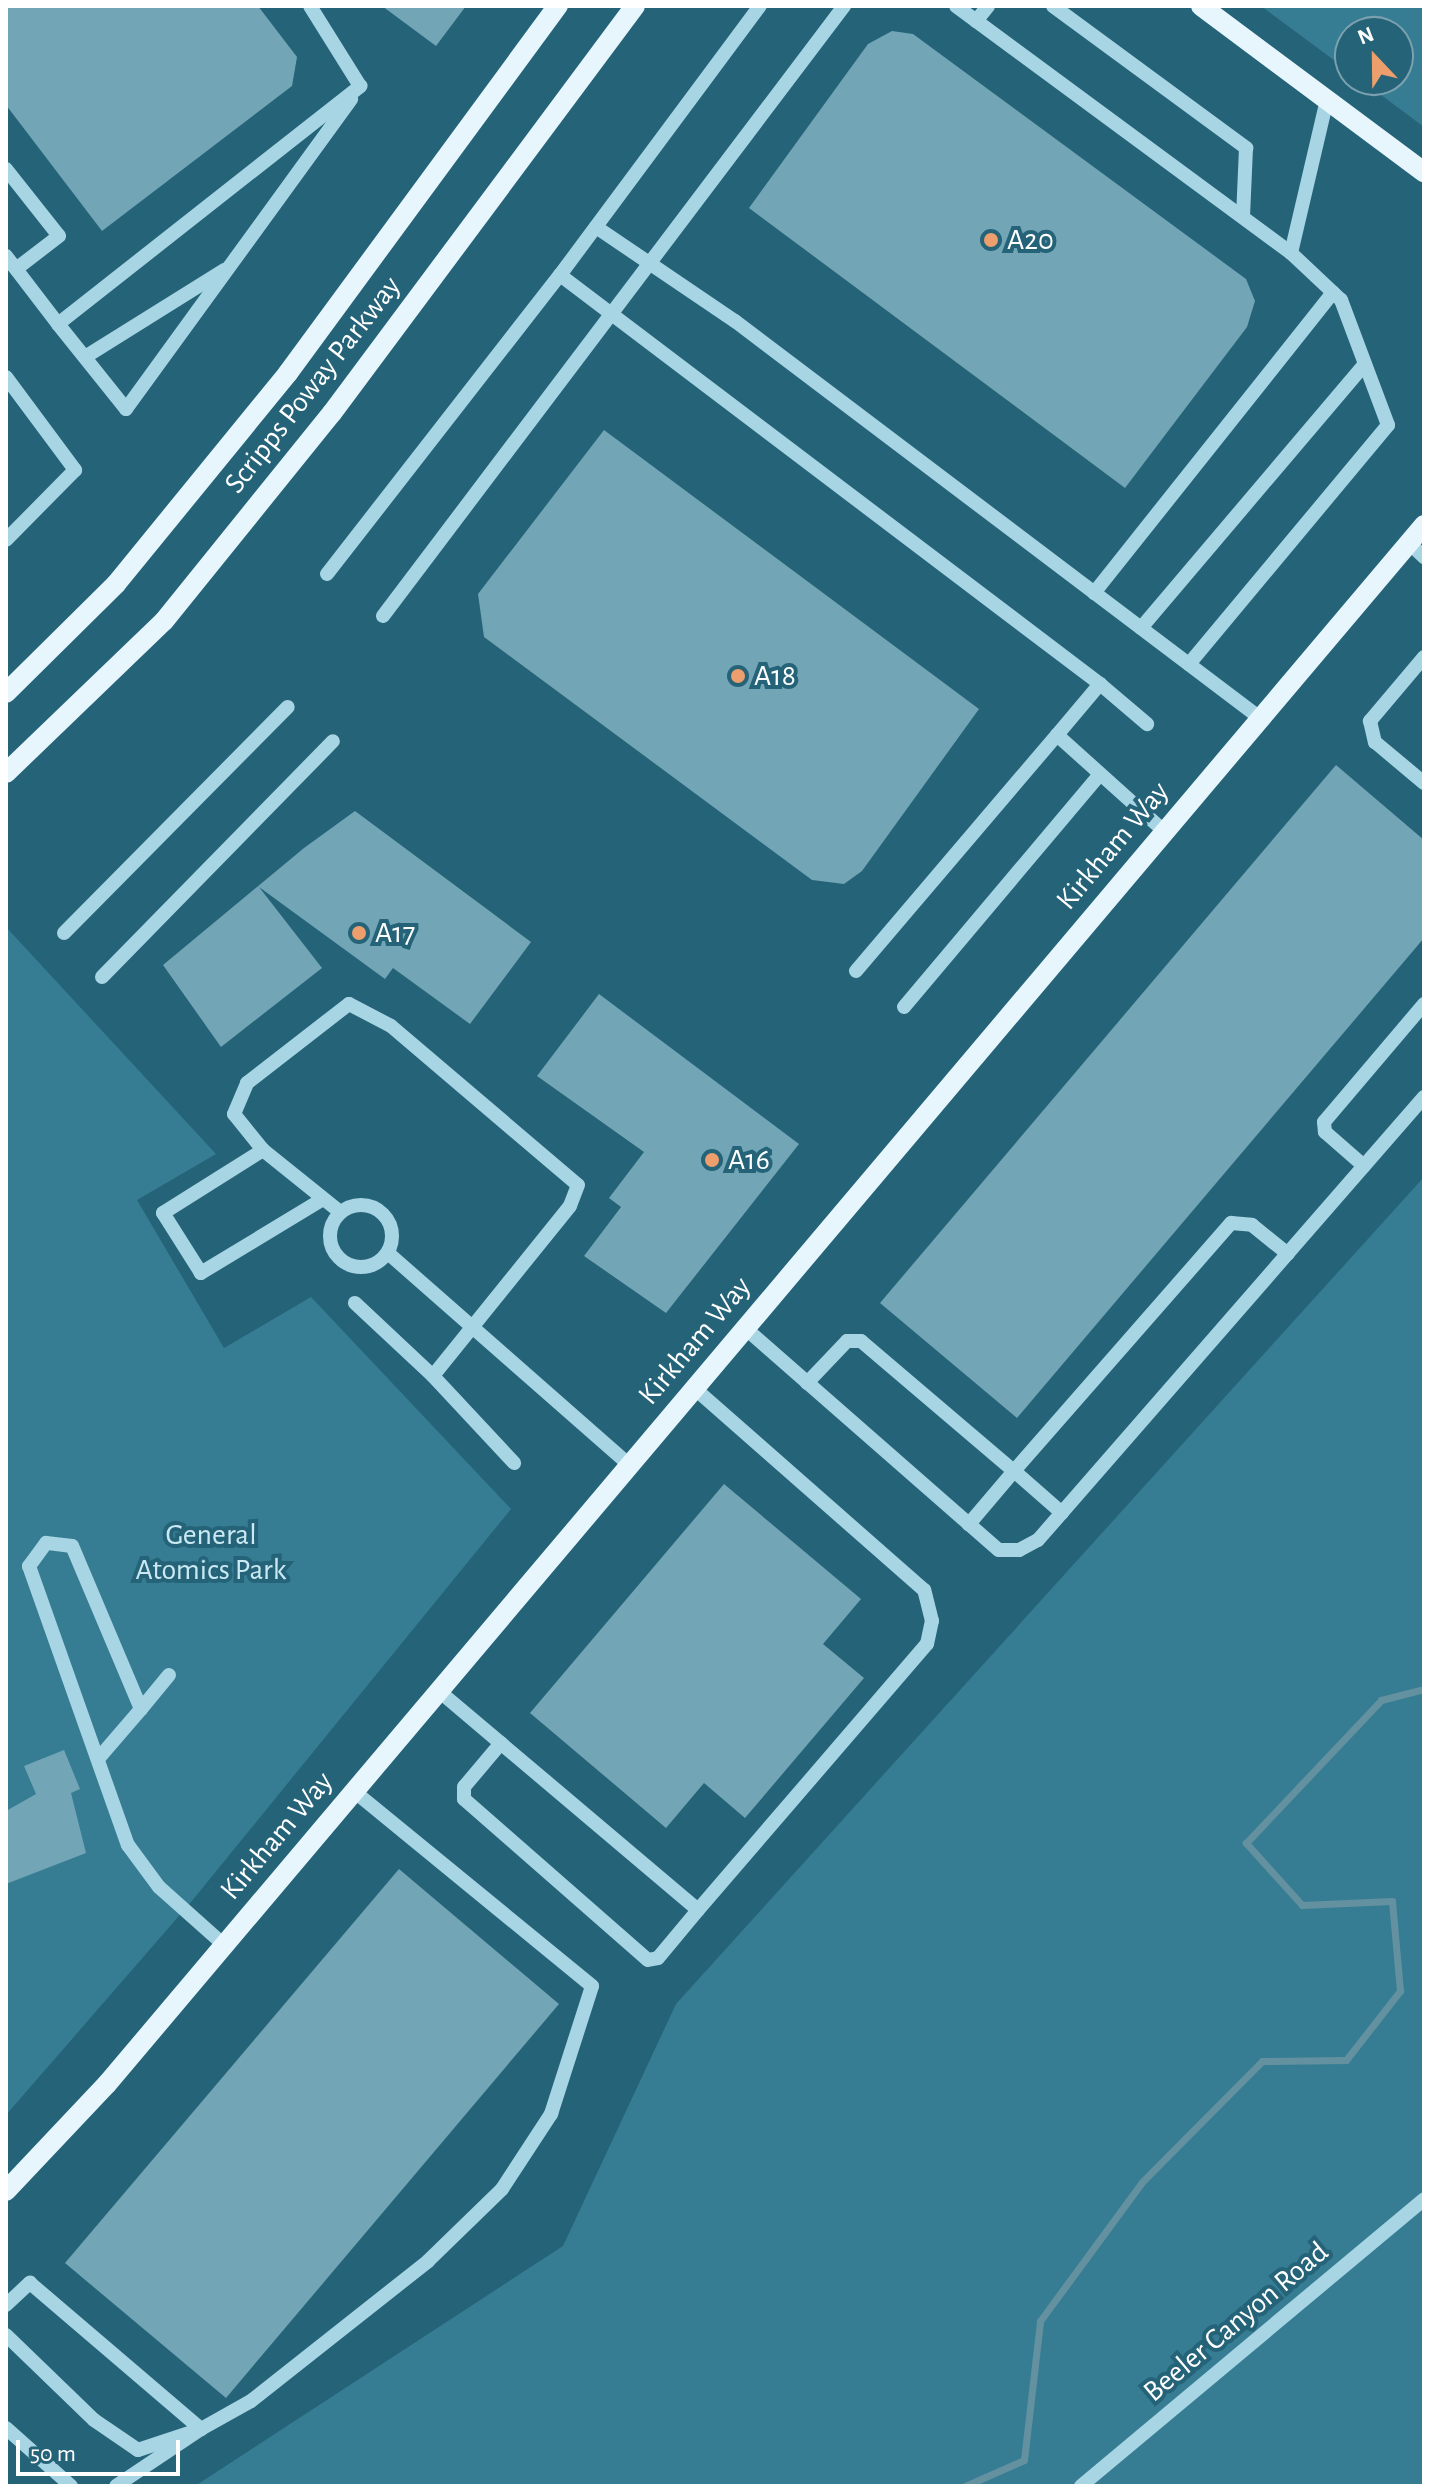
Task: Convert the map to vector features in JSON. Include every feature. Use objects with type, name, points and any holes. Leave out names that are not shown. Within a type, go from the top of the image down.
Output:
[{"type":"main road","name":"Scripps Poway Parkway","points":[[6,693],[116,584],[288,373],[558,6]]},
{"type":"main road","name":"Scripps Poway Parkway","points":[[6,773],[164,621],[332,413],[635,6]]},
{"type":"main road","points":[[1201,6],[1424,172]]},
{"type":"main road","name":"Kirkham Way","points":[[6,2191],[224,1945],[1260,718],[1416,550],[1424,525]]},
{"type":"lane","points":[[310,6],[360,86]]},
{"type":"lane","points":[[327,574],[560,275],[760,6]]},
{"type":"lane","points":[[383,616],[844,6]]},
{"type":"lane","points":[[956,6],[1291,253],[1333,293],[1388,425],[1189,664]]},
{"type":"lane","points":[[976,21],[988,6]]},
{"type":"lane","points":[[1053,6],[1246,148],[1243,217]]},
{"type":"lane","points":[[6,256],[126,409],[360,86]]},
{"type":"lane","points":[[58,324],[360,86]]},
{"type":"lane","points":[[1291,253],[1327,100]]},
{"type":"lane","points":[[6,169],[59,236],[16,269]]},
{"type":"lane","points":[[596,227],[646,266],[735,321],[1260,718]]},
{"type":"lane","points":[[85,357],[231,265]]},
{"type":"lane","points":[[560,275],[1100,684],[1147,724]]},
{"type":"lane","points":[[1094,593],[1333,293]]},
{"type":"lane","points":[[1141,628],[1365,364]]},
{"type":"lane","points":[[6,377],[75,470],[6,540]]},
{"type":"lane","points":[[1424,657],[1370,721],[1375,742],[1424,783]]},
{"type":"lane","points":[[856,971],[1100,684]]},
{"type":"lane","points":[[64,933],[288,707]]},
{"type":"lane","points":[[1057,735],[1165,832]]},
{"type":"lane","points":[[102,977],[333,741]]},
{"type":"lane","points":[[904,1007],[1100,774]]},
{"type":"lane","points":[[340,1212],[263,1150],[234,1114],[247,1083],[349,1004],[427,1056],[578,1185],[473,1328],[433,1376]]},
{"type":"lane","points":[[1364,1166],[1325,1132],[1324,1122],[1424,1004]]},
{"type":"lane","points":[[745,1328],[999,1550],[1019,1550],[1062,1513],[1424,1097]]},
{"type":"lane","points":[[263,1150],[163,1213],[201,1273],[323,1199]]},
{"type":"lane","points":[[358,1204],[378,1209],[393,1234],[388,1253],[362,1267],[344,1262],[330,1238],[340,1212],[358,1204]]},
{"type":"lane","points":[[969,1524],[1231,1223],[1252,1225],[1288,1254]]},
{"type":"lane","points":[[388,1253],[629,1465]]},
{"type":"lane","points":[[355,1303],[433,1376],[514,1463]]},
{"type":"lane","points":[[807,1383],[847,1341],[861,1341],[1062,1513]]},
{"type":"lane","points":[[501,1743],[464,1787],[464,1799],[648,1960],[658,1958],[927,1644],[932,1621],[924,1590],[694,1388]]},
{"type":"lane","points":[[141,1709],[72,1546],[46,1543],[29,1566],[128,1845],[159,1887],[224,1945]]},
{"type":"lane","points":[[98,1759],[169,1675]]},
{"type":"lane","points":[[439,1691],[698,1910]]},
{"type":"lane","points":[[116,2486],[201,2429],[251,2401],[428,2261],[502,2189],[551,2114],[592,1986],[354,1791]]},
{"type":"lane","name":"Beeler Canyon Road","points":[[1081,2486],[1424,2199]]},
{"type":"lane","points":[[6,2305],[30,2283],[201,2429]]},
{"type":"lane","points":[[6,2335],[94,2420],[138,2450],[201,2429]]},
{"type":"lane","points":[[6,2428],[71,2486]]},
{"type":"green space","points":[[1261,6],[1424,6],[1424,127],[1382,96],[1414,96],[1414,16],[1334,16],[1334,60]]},
{"type":"green space","name":"General Atomics Park","points":[[6,927],[216,1154],[137,1200],[224,1348],[311,1297],[511,1509],[191,1902],[6,2115]]},
{"type":"green space","points":[[1424,1177],[1424,2486],[195,2486],[563,2246],[676,2004]]},
{"type":"building","points":[[6,6],[258,6],[297,57],[292,86],[102,231],[6,105]]},
{"type":"building","points":[[382,6],[466,6],[436,46]]},
{"type":"building","name":"A20","points":[[892,31],[913,34],[1246,279],[1255,301],[1247,327],[1125,488],[749,208],[868,44]]},
{"type":"building","name":"A18","points":[[604,430],[979,709],[862,871],[844,884],[812,880],[484,637],[478,594]]},
{"type":"building","points":[[1336,765],[1424,840],[1424,938],[1017,1418],[880,1303]]},
{"type":"building","name":"A17","points":[[355,811],[531,942],[470,1024],[393,968],[385,979],[259,887],[322,968],[221,1047],[163,965],[304,848]]},
{"type":"building","name":"A16","points":[[599,994],[799,1144],[666,1313],[584,1256],[621,1207],[609,1198],[644,1152],[537,1076]]},
{"type":"building","points":[[724,1484],[861,1599],[823,1644],[864,1678],[745,1818],[704,1783],[666,1828],[530,1713]]},
{"type":"building","points":[[64,1750],[80,1789],[71,1793],[86,1853],[6,1884],[6,1811],[36,1794],[24,1766]]},
{"type":"building","points":[[399,1869],[559,2004],[226,2398],[65,2263]]},
{"type":"waterway","points":[[965,2486],[1024,2460],[1040,2321],[1142,2182],[1262,2061],[1346,2060],[1400,1991],[1392,1901],[1302,1905],[1246,1843],[1381,1700],[1424,1689]]},
{"type":"place","name":"A20","points":[[991,240]]},
{"type":"place","name":"A18","points":[[738,676]]},
{"type":"place","name":"A17","points":[[359,933]]},
{"type":"place","name":"A16","points":[[712,1160]]}]
